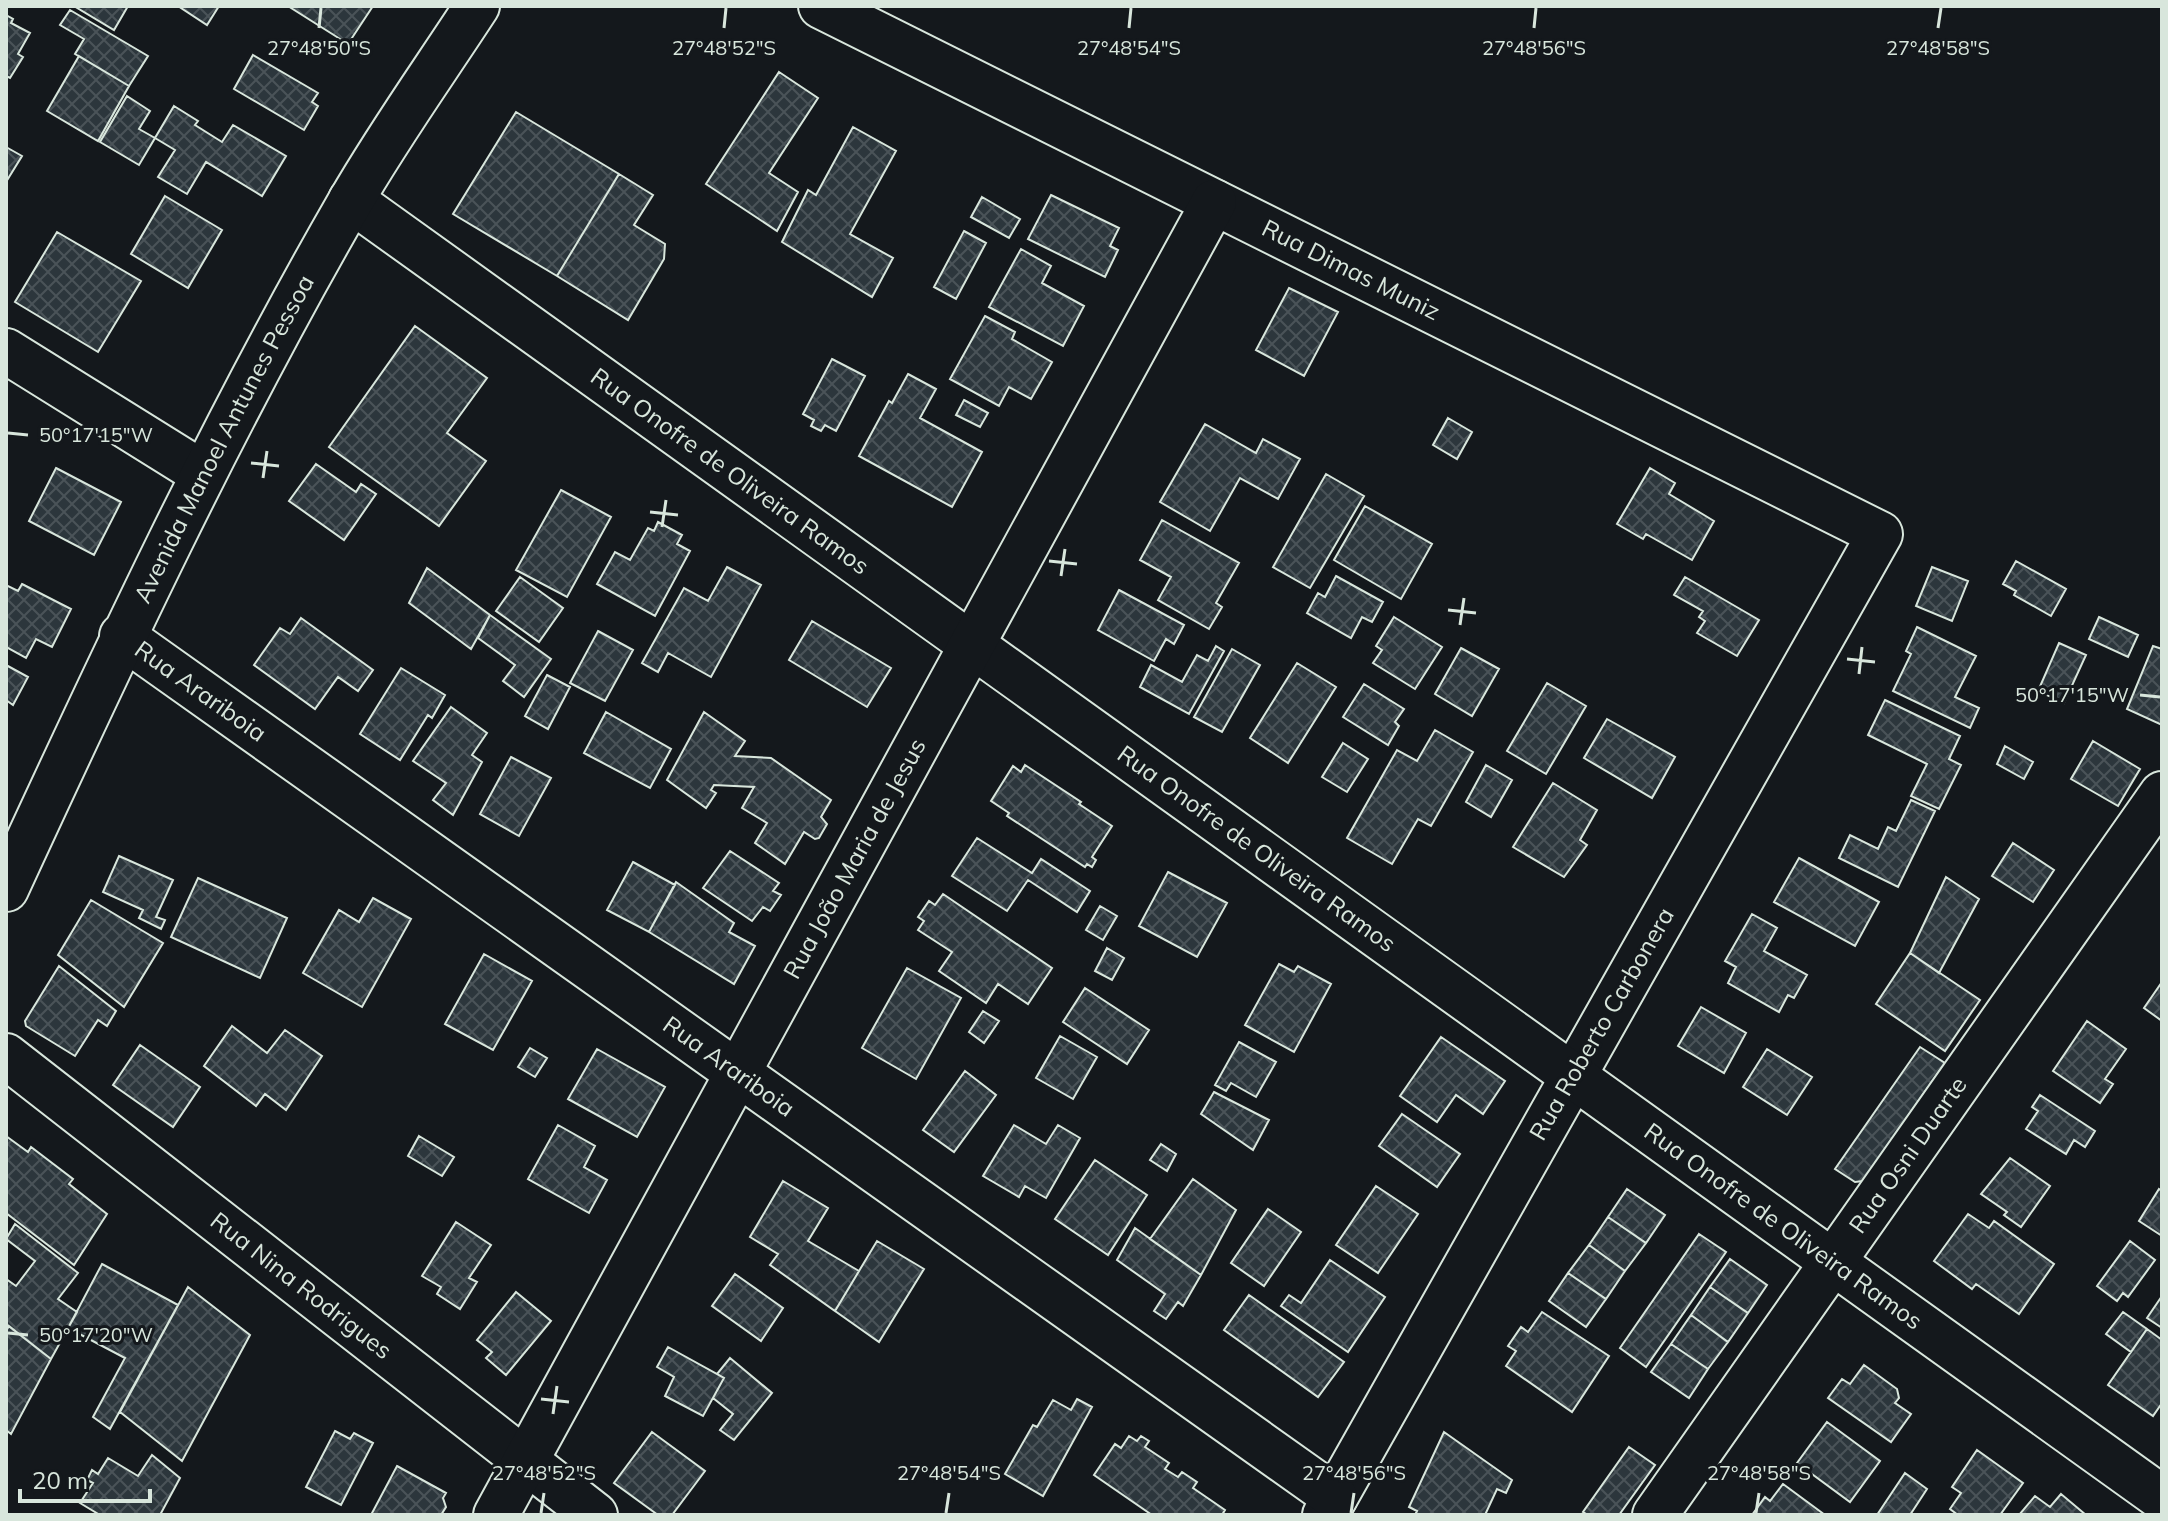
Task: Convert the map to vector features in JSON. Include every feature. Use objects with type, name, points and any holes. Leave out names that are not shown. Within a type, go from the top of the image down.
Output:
[{"type":"street","name":"Avenida Manoel Antunes Pessoa","points":[[6,889],[122,636],[202,473],[351,200],[477,6]]},
{"type":"street","name":"Rua Dimas Muniz","points":[[821,6],[1880,534]]},
{"type":"street","name":"Rua Onofre de Oliveira Ramos","points":[[351,200],[2162,1500]]},
{"type":"street","name":"Rua João Maria de Jesus","points":[[496,1515],[1214,202]]},
{"type":"street","points":[[6,351],[202,473]]},
{"type":"street","name":"Rua Roberto Carbonera","points":[[1330,1506],[1880,534]]},
{"type":"street","name":"Rua Arariboia","points":[[122,636],[738,1073],[1330,1506]]},
{"type":"street","name":"Rua Osni Duarte","points":[[1655,1515],[2162,794]]},
{"type":"street","name":"Rua Nina Rodrigues","points":[[6,1056],[595,1515]]},
{"type":"street","points":[[2153,1515],[2162,1500]]},
{"type":"building","points":[[74,6],[128,6],[114,30]]},
{"type":"building","points":[[178,6],[219,6],[207,25]]},
{"type":"building","points":[[288,6],[373,6],[348,44]]},
{"type":"building","points":[[70,10],[148,56],[129,86],[75,54],[84,39],[60,25]]},
{"type":"building","points":[[6,15],[13,19],[11,23],[30,33],[18,54],[23,57],[10,78],[6,76]]},
{"type":"building","points":[[253,55],[318,93],[312,102],[318,106],[304,130],[234,89]]},
{"type":"building","points":[[79,56],[129,86],[98,141],[47,111]]},
{"type":"building","points":[[779,72],[818,98],[769,173],[798,192],[777,231],[706,184]]},
{"type":"building","points":[[127,96],[150,111],[139,129],[155,138],[139,165],[100,142]]},
{"type":"building","points":[[174,106],[198,121],[195,125],[222,142],[233,125],[286,156],[262,196],[206,162],[187,194],[158,177],[175,150],[155,138]]},
{"type":"building","points":[[516,112],[619,174],[557,276],[453,214]]},
{"type":"building","points":[[853,127],[896,151],[850,234],[893,258],[872,297],[782,242],[808,190],[816,195]]},
{"type":"building","points":[[6,147],[22,156],[6,182]]},
{"type":"building","points":[[619,174],[653,195],[634,225],[665,244],[664,259],[628,320],[557,276]]},
{"type":"building","points":[[1051,195],[1119,228],[1110,246],[1118,250],[1105,277],[1028,239]]},
{"type":"building","points":[[165,196],[222,230],[188,288],[131,254]]},
{"type":"building","points":[[982,197],[1020,219],[1009,238],[971,217]]},
{"type":"building","points":[[964,231],[986,243],[956,299],[934,287]]},
{"type":"building","points":[[57,232],[141,281],[98,352],[15,302]]},
{"type":"building","points":[[1021,249],[1051,266],[1042,283],[1084,306],[1063,346],[989,307]]},
{"type":"building","points":[[1289,288],[1338,312],[1304,376],[1256,350]]},
{"type":"building","points":[[985,316],[1015,332],[1012,339],[1052,362],[1031,399],[1009,387],[999,406],[950,379]]},
{"type":"building","points":[[415,326],[487,378],[447,433],[486,461],[439,526],[329,447]]},
{"type":"building","points":[[832,359],[865,376],[836,431],[825,425],[821,431],[811,426],[814,420],[803,414]]},
{"type":"building","points":[[908,374],[936,389],[920,418],[982,452],[952,507],[859,456],[889,401],[892,403]]},
{"type":"building","points":[[964,400],[988,413],[980,427],[956,415]]},
{"type":"building","points":[[1448,418],[1472,432],[1457,459],[1433,445]]},
{"type":"building","points":[[1205,424],[1256,453],[1263,439],[1300,459],[1278,499],[1240,478],[1210,531],[1160,502]]},
{"type":"building","points":[[316,464],[356,492],[361,484],[376,494],[344,540],[289,501]]},
{"type":"building","points":[[56,468],[121,502],[94,555],[29,521]]},
{"type":"building","points":[[1650,468],[1675,483],[1669,494],[1714,521],[1692,560],[1646,534],[1643,539],[1617,524]]},
{"type":"building","points":[[1326,474],[1364,496],[1310,588],[1273,567]]},
{"type":"building","points":[[561,490],[611,517],[567,597],[516,570]]},
{"type":"building","points":[[1365,506],[1432,544],[1401,599],[1334,560]]},
{"type":"building","points":[[1162,520],[1239,563],[1216,603],[1222,607],[1209,629],[1158,600],[1171,577],[1140,560]]},
{"type":"building","points":[[658,522],[682,535],[677,544],[690,551],[655,616],[597,584],[615,552],[630,560],[648,528],[654,531]]},
{"type":"building","points":[[2016,561],[2066,589],[2051,616],[2014,595],[2016,591],[2003,584]]},
{"type":"building","points":[[727,567],[761,585],[711,677],[668,653],[658,672],[642,663],[684,588],[708,601]]},
{"type":"building","points":[[1932,567],[1968,581],[1952,621],[1916,606]]},
{"type":"building","points":[[427,568],[490,615],[471,649],[409,603]]},
{"type":"building","points":[[1336,576],[1383,602],[1372,622],[1362,617],[1351,638],[1307,613],[1318,593],[1325,597]]},
{"type":"building","points":[[520,577],[563,608],[539,642],[496,611]]},
{"type":"building","points":[[1685,577],[1759,620],[1737,656],[1697,633],[1705,621],[1699,617],[1703,611],[1674,595]]},
{"type":"building","points":[[22,584],[71,609],[52,647],[36,639],[26,658],[6,647],[6,585],[18,591]]},
{"type":"building","points":[[1119,590],[1184,625],[1174,644],[1166,639],[1154,661],[1098,630]]},
{"type":"building","points":[[490,615],[551,659],[524,697],[503,681],[515,665],[478,638]]},
{"type":"building","points":[[1394,617],[1442,647],[1415,689],[1373,663],[1382,650],[1376,646]]},
{"type":"building","points":[[2099,617],[2138,635],[2128,657],[2089,639]]},
{"type":"building","points":[[301,618],[373,670],[358,691],[338,677],[315,709],[254,665],[280,628],[290,634]]},
{"type":"building","points":[[812,621],[891,668],[867,707],[789,660]]},
{"type":"building","points":[[1917,627],[1976,656],[1955,697],[1979,708],[1970,728],[1893,691],[1911,654],[1906,651]]},
{"type":"building","points":[[598,631],[633,650],[605,701],[570,683]]},
{"type":"building","points":[[2059,643],[2086,655],[2064,703],[2038,691]]},
{"type":"building","points":[[1216,646],[1224,651],[1189,714],[1140,687],[1151,665],[1182,682],[1197,655],[1208,661]]},
{"type":"building","points":[[2153,646],[2162,649],[2162,725],[2127,709]]},
{"type":"building","points":[[1461,648],[1499,669],[1472,716],[1435,694]]},
{"type":"building","points":[[1232,649],[1260,665],[1222,732],[1194,717]]},
{"type":"building","points":[[1297,663],[1336,687],[1288,763],[1250,738]]},
{"type":"building","points":[[6,665],[28,677],[13,705],[6,700]]},
{"type":"building","points":[[401,668],[445,695],[432,718],[428,715],[400,760],[360,734]]},
{"type":"building","points":[[547,675],[570,687],[548,729],[525,716]]},
{"type":"building","points":[[1547,683],[1586,706],[1546,774],[1507,751]]},
{"type":"building","points":[[1364,684],[1404,709],[1395,722],[1399,726],[1388,745],[1343,717]]},
{"type":"building","points":[[1885,700],[1960,736],[1949,759],[1961,765],[1939,809],[1911,796],[1927,764],[1868,735]]},
{"type":"building","points":[[451,707],[487,733],[472,755],[482,762],[453,815],[433,800],[446,783],[413,761]]},
{"type":"building","points":[[606,712],[671,749],[650,788],[584,753]]},
{"type":"building","points":[[704,712],[745,741],[735,756],[771,758],[831,800],[821,817],[827,824],[819,838],[815,839],[804,832],[785,864],[755,843],[767,823],[742,808],[754,787],[714,785],[711,790],[716,793],[706,808],[667,780]]},
{"type":"building","points":[[1607,719],[1675,757],[1652,798],[1584,758]]},
{"type":"building","points":[[1435,730],[1473,752],[1431,826],[1418,819],[1392,864],[1347,838],[1397,750],[1417,761]]},
{"type":"building","points":[[2093,741],[2140,769],[2118,806],[2071,779]]},
{"type":"building","points":[[1343,743],[1368,759],[1347,792],[1322,777]]},
{"type":"building","points":[[2005,746],[2033,762],[2024,779],[1997,764]]},
{"type":"building","points":[[511,757],[551,778],[519,836],[480,814]]},
{"type":"building","points":[[1025,765],[1112,826],[1092,857],[1096,860],[1092,867],[1087,864],[1085,867],[1007,816],[1009,813],[991,801],[1013,766],[1021,772]]},
{"type":"building","points":[[1486,765],[1512,780],[1491,817],[1466,802]]},
{"type":"building","points":[[1553,783],[1597,810],[1580,840],[1587,845],[1564,877],[1513,847]]},
{"type":"building","points":[[1911,800],[1935,811],[1898,887],[1839,858],[1850,835],[1878,849],[1888,827],[1896,831]]},
{"type":"building","points":[[977,838],[1032,873],[1041,859],[1090,891],[1077,912],[1028,880],[1007,911],[952,876]]},
{"type":"building","points":[[2013,843],[2054,870],[2033,902],[1992,876]]},
{"type":"building","points":[[730,851],[779,883],[773,891],[781,895],[770,911],[763,907],[752,921],[703,888]]},
{"type":"building","points":[[119,856],[173,880],[156,917],[165,920],[161,929],[139,918],[143,910],[103,892]]},
{"type":"building","points":[[1799,858],[1879,902],[1855,946],[1774,902]]},
{"type":"building","points":[[633,862],[675,885],[649,932],[607,910]]},
{"type":"building","points":[[1168,872],[1227,903],[1197,957],[1139,926]]},
{"type":"building","points":[[1946,877],[1979,899],[1939,973],[1910,953]]},
{"type":"building","points":[[198,878],[287,918],[260,978],[171,937]]},
{"type":"building","points":[[676,882],[734,923],[729,932],[755,946],[734,984],[649,932]]},
{"type":"building","points":[[943,894],[1052,968],[1028,1004],[998,984],[986,1003],[939,971],[952,952],[918,930],[924,921],[918,917],[929,901],[935,905]]},
{"type":"building","points":[[373,898],[411,919],[362,1007],[303,973],[339,910],[359,922]]},
{"type":"building","points":[[91,900],[163,943],[124,1007],[58,955]]},
{"type":"building","points":[[1100,906],[1117,916],[1103,940],[1086,930]]},
{"type":"building","points":[[1752,914],[1777,928],[1764,951],[1807,975],[1794,998],[1788,995],[1779,1012],[1728,983],[1736,967],[1725,961]]},
{"type":"building","points":[[1107,948],[1124,958],[1112,980],[1095,971]]},
{"type":"building","points":[[1910,953],[1980,1000],[1945,1051],[1876,1004]]},
{"type":"building","points":[[484,954],[532,981],[493,1050],[445,1024]]},
{"type":"building","points":[[1279,964],[1294,972],[1298,966],[1331,984],[1294,1052],[1245,1025]]},
{"type":"building","points":[[59,966],[116,1011],[107,1026],[98,1020],[75,1056],[26,1026],[25,1021]]},
{"type":"building","points":[[907,968],[961,998],[916,1079],[862,1048]]},
{"type":"building","points":[[2162,982],[2162,1021],[2144,1008]]},
{"type":"building","points":[[1085,988],[1149,1030],[1127,1064],[1063,1022]]},
{"type":"building","points":[[1701,1007],[1746,1033],[1724,1073],[1678,1046]]},
{"type":"building","points":[[983,1011],[999,1021],[984,1043],[969,1032]]},
{"type":"building","points":[[2087,1021],[2126,1049],[2105,1079],[2113,1084],[2100,1103],[2053,1071]]},
{"type":"building","points":[[232,1026],[267,1053],[285,1030],[322,1056],[286,1110],[265,1094],[256,1106],[204,1066]]},
{"type":"building","points":[[1060,1036],[1097,1057],[1073,1099],[1036,1078]]},
{"type":"building","points":[[1441,1037],[1505,1081],[1483,1114],[1456,1095],[1437,1122],[1400,1096]]},
{"type":"building","points":[[1239,1042],[1276,1062],[1256,1097],[1231,1083],[1226,1091],[1215,1085]]},
{"type":"building","points":[[140,1045],[200,1087],[173,1127],[113,1085]]},
{"type":"building","points":[[1920,1047],[1945,1063],[1863,1181],[1855,1182],[1835,1169]]},
{"type":"building","points":[[530,1048],[547,1058],[535,1077],[518,1067]]},
{"type":"building","points":[[597,1049],[665,1087],[637,1137],[568,1099]]},
{"type":"building","points":[[1767,1049],[1812,1077],[1787,1115],[1743,1087]]},
{"type":"building","points":[[965,1071],[996,1095],[954,1152],[923,1130]]},
{"type":"building","points":[[1214,1092],[1269,1120],[1253,1150],[1201,1114]]},
{"type":"building","points":[[2040,1095],[2095,1131],[2085,1147],[2074,1140],[2066,1154],[2026,1129],[2038,1111],[2032,1107]]},
{"type":"building","points":[[1402,1114],[1460,1154],[1437,1187],[1379,1146]]},
{"type":"building","points":[[558,1125],[595,1146],[584,1167],[607,1180],[589,1213],[528,1179]]},
{"type":"building","points":[[1014,1125],[1046,1144],[1058,1125],[1080,1138],[1046,1198],[1025,1186],[1019,1197],[983,1176]]},
{"type":"building","points":[[6,1136],[28,1152],[31,1147],[73,1179],[69,1184],[107,1214],[74,1265],[6,1213]]},
{"type":"building","points":[[419,1136],[454,1157],[442,1176],[408,1156]]},
{"type":"building","points":[[1161,1144],[1176,1154],[1167,1171],[1150,1160]]},
{"type":"building","points":[[2010,1158],[2050,1186],[2021,1227],[2004,1215],[2007,1212],[1981,1194]]},
{"type":"building","points":[[1095,1160],[1147,1195],[1108,1255],[1055,1219]]},
{"type":"building","points":[[1193,1179],[1236,1210],[1201,1275],[1150,1239]]},
{"type":"building","points":[[783,1181],[828,1208],[808,1241],[859,1271],[835,1311],[770,1265],[778,1254],[750,1237]]},
{"type":"building","points":[[1376,1186],[1418,1214],[1378,1273],[1336,1245]]},
{"type":"building","points":[[1627,1189],[1665,1215],[1646,1243],[1608,1217]]},
{"type":"building","points":[[2159,1189],[2162,1191],[2162,1236],[2139,1221]]},
{"type":"building","points":[[1268,1209],[1301,1232],[1264,1286],[1231,1263]]},
{"type":"building","points":[[1968,1214],[1989,1228],[1994,1221],[2054,1264],[2019,1314],[1976,1284],[1972,1289],[1934,1261]]},
{"type":"building","points":[[1608,1217],[1646,1243],[1625,1271],[1589,1245]]},
{"type":"building","points":[[456,1222],[491,1245],[469,1278],[477,1282],[460,1309],[437,1294],[441,1287],[422,1276]]},
{"type":"building","points":[[15,1224],[78,1273],[58,1299],[77,1312],[51,1359],[6,1324],[6,1279],[16,1286],[35,1261],[6,1239]]},
{"type":"building","points":[[1135,1228],[1201,1275],[1183,1306],[1178,1302],[1166,1319],[1154,1311],[1165,1294],[1117,1260]]},
{"type":"building","points":[[1699,1234],[1726,1252],[1646,1367],[1620,1348]]},
{"type":"building","points":[[877,1241],[924,1269],[879,1342],[835,1311]]},
{"type":"building","points":[[2130,1241],[2155,1260],[2128,1297],[2123,1293],[2117,1301],[2097,1286]]},
{"type":"building","points":[[1589,1245],[1625,1271],[1606,1299],[1568,1273]]},
{"type":"building","points":[[1730,1259],[1767,1285],[1748,1313],[1710,1287]]},
{"type":"building","points":[[1330,1260],[1385,1297],[1348,1352],[1281,1306],[1289,1295],[1301,1303]]},
{"type":"building","points":[[102,1264],[178,1305],[110,1429],[93,1417],[125,1358],[68,1328]]},
{"type":"building","points":[[1568,1273],[1606,1299],[1586,1327],[1549,1301]]},
{"type":"building","points":[[735,1274],[783,1308],[761,1341],[712,1306]]},
{"type":"building","points":[[188,1287],[250,1335],[182,1461],[120,1412]]},
{"type":"building","points":[[1710,1287],[1748,1313],[1728,1342],[1691,1315]]},
{"type":"building","points":[[516,1292],[551,1321],[506,1375],[486,1358],[492,1352],[477,1340]]},
{"type":"building","points":[[1249,1295],[1344,1362],[1318,1397],[1224,1330]]},
{"type":"building","points":[[2162,1296],[2162,1328],[2147,1318]]},
{"type":"building","points":[[1542,1312],[1609,1356],[1572,1412],[1506,1366],[1516,1351],[1508,1346],[1521,1327],[1528,1332]]},
{"type":"building","points":[[2123,1312],[2147,1329],[2131,1352],[2106,1334]]},
{"type":"building","points":[[1691,1315],[1728,1342],[1708,1369],[1671,1344]]},
{"type":"building","points":[[9,1326],[51,1359],[11,1434],[6,1430],[6,1331]]},
{"type":"building","points":[[2147,1329],[2162,1340],[2162,1403],[2153,1416],[2108,1385]]},
{"type":"building","points":[[1671,1344],[1708,1369],[1689,1398],[1651,1372]]},
{"type":"building","points":[[668,1347],[724,1378],[703,1416],[665,1396],[674,1377],[657,1367]]},
{"type":"building","points":[[730,1358],[772,1393],[734,1440],[720,1430],[733,1414],[713,1398],[724,1378],[717,1374]]},
{"type":"building","points":[[1864,1365],[1897,1389],[1899,1398],[1895,1403],[1911,1414],[1891,1442],[1828,1398],[1842,1379],[1850,1384]]},
{"type":"building","points":[[1077,1399],[1092,1407],[1043,1496],[1005,1474],[1033,1425],[1037,1427],[1053,1400],[1071,1410]]},
{"type":"building","points":[[1827,1422],[1880,1461],[1850,1502],[1797,1463]]},
{"type":"building","points":[[335,1431],[350,1439],[354,1433],[373,1443],[341,1505],[306,1487]]},
{"type":"building","points":[[652,1432],[705,1471],[672,1515],[658,1515],[614,1483]]},
{"type":"building","points":[[1444,1432],[1512,1480],[1506,1493],[1497,1489],[1485,1515],[1415,1515],[1417,1511],[1409,1507]]},
{"type":"building","points":[[1129,1436],[1137,1441],[1141,1436],[1149,1441],[1145,1447],[1169,1463],[1165,1469],[1178,1477],[1182,1472],[1197,1482],[1193,1488],[1225,1510],[1222,1515],[1152,1515],[1094,1475],[1115,1444],[1121,1448]]},
{"type":"building","points":[[1629,1447],[1655,1465],[1619,1515],[1588,1515],[1583,1512]]},
{"type":"building","points":[[1977,1450],[2023,1483],[2000,1515],[1958,1515],[1950,1509],[1961,1493],[1952,1487]]},
{"type":"building","points":[[152,1455],[180,1478],[160,1515],[100,1515],[80,1503],[93,1483],[87,1480],[92,1470],[98,1474],[108,1458],[138,1476]]},
{"type":"building","points":[[397,1466],[446,1493],[443,1498],[446,1507],[441,1515],[371,1515]]},
{"type":"building","points":[[1905,1473],[1927,1489],[1910,1515],[1877,1515]]},
{"type":"building","points":[[1783,1484],[1825,1515],[1752,1515],[1765,1497],[1770,1501]]},
{"type":"building","points":[[2061,1494],[2086,1515],[2019,1515],[2035,1496],[2050,1507]]}]
